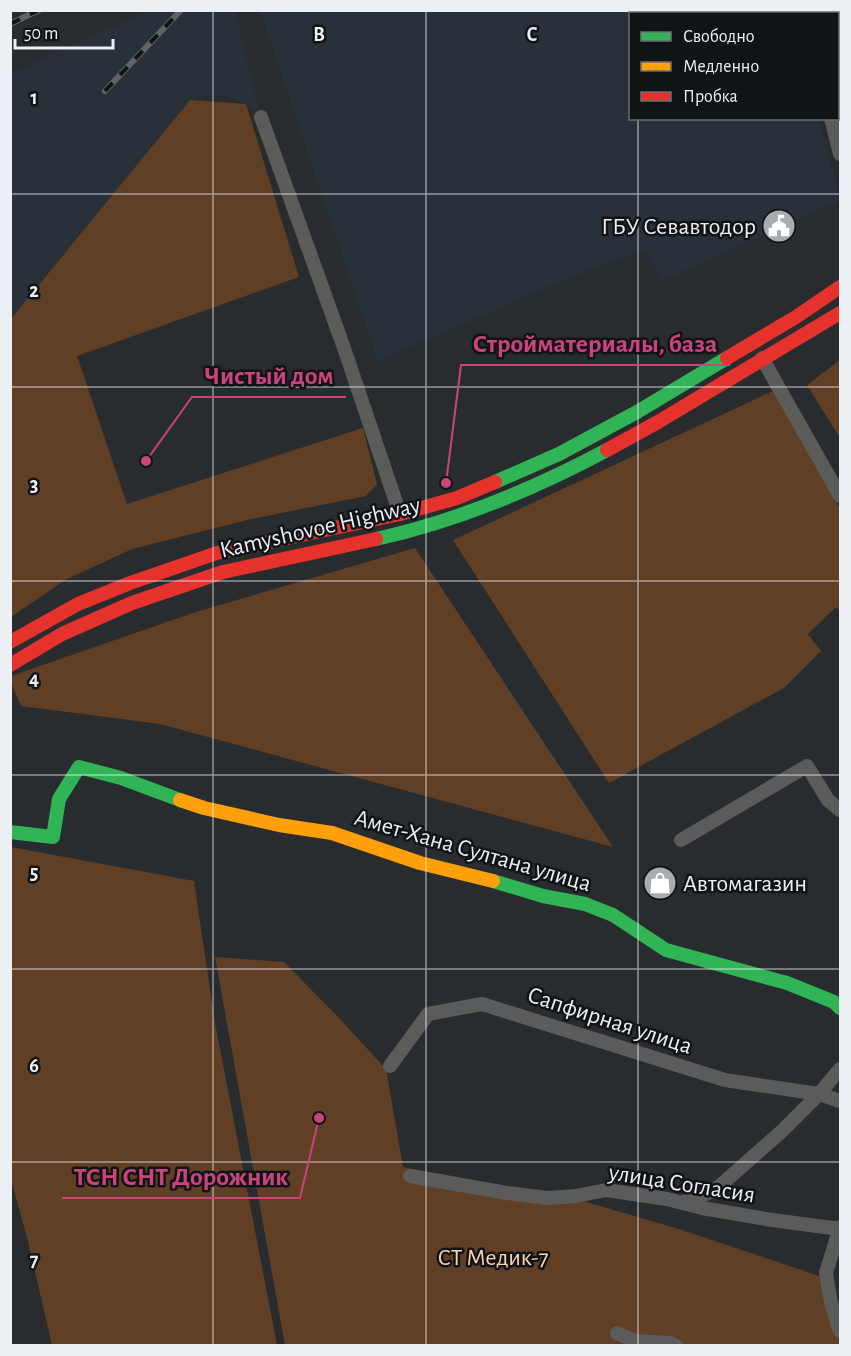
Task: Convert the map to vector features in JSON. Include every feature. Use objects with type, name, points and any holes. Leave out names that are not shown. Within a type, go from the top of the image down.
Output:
[{"type":"main road","name":"Kamyshovoe Highway","points":[[10,642],[78,604],[130,583],[217,553],[400,514],[457,498],[559,454],[637,412],[796,317],[840,287]]},
{"type":"main road","name":"Kamyshovoe Highway","points":[[10,665],[62,634],[132,603],[223,572],[407,532],[488,506],[565,472],[647,427],[840,313]]},
{"type":"main road","name":"Амет-Хана Султана улица","points":[[10,832],[53,837],[59,799],[79,767],[121,778],[204,808],[279,825],[332,833],[420,863],[543,896],[585,904],[613,915],[666,950],[787,983],[834,1002],[840,1008]]},
{"type":"street","name":"Kamyshovoe Highway","points":[[261,117],[352,369],[400,514]]},
{"type":"street","points":[[832,120],[840,154]]},
{"type":"street","points":[[762,357],[840,496]]},
{"type":"street","points":[[681,840],[807,766],[828,800],[840,810]]},
{"type":"street","name":"Сапфирная улица","points":[[390,1066],[428,1014],[482,1004],[725,1080],[819,1094],[840,1101]]},
{"type":"street","points":[[681,1202],[714,1191],[782,1131],[840,1069]]},
{"type":"street","name":"улица Согласия","points":[[410,1176],[547,1198],[576,1196],[606,1190],[772,1220],[840,1229]]},
{"type":"street","points":[[840,1229],[826,1273],[831,1303],[840,1331]]},
{"type":"street","points":[[617,1333],[635,1341],[670,1343],[675,1346]]},
{"type":"shaded area","points":[[147,11],[235,11],[261,117],[246,104],[228,96],[209,95],[190,100],[11,319],[11,74]]},
{"type":"shaded area","points":[[260,11],[789,11],[629,12],[629,120],[819,120],[840,200],[662,281],[644,249],[561,281],[378,361]]},
{"type":"green space","points":[[190,100],[246,104],[299,277],[77,356],[127,504],[363,428],[377,484],[366,496],[251,519],[132,549],[65,580],[11,617],[11,319]]},
{"type":"green space","points":[[840,360],[840,438],[807,385]]},
{"type":"green space","points":[[773,391],[840,509],[840,611],[836,607],[808,634],[821,651],[784,688],[609,783],[453,540]]},
{"type":"green space","points":[[415,548],[613,847],[160,724],[21,706],[11,682],[11,676],[196,612]]},
{"type":"green space","points":[[11,847],[194,881],[215,1023],[277,1345],[52,1345],[11,1180]]},
{"type":"green space","name":"СТ Медик-7","points":[[215,957],[284,962],[386,1069],[403,1167],[583,1201],[682,1230],[822,1277],[840,1337],[840,1345],[285,1345]]},
{"type":"railway","points":[[10,24],[39,10]]},
{"type":"railway","points":[[105,91],[181,10]]},
{"type":"traffic: fast","points":[[495,482],[559,454],[637,412],[727,358]]},
{"type":"traffic: fast","points":[[376,539],[436,523],[495,502],[552,478],[607,450]]},
{"type":"traffic: fast","points":[[10,832],[53,837],[59,799],[79,767],[121,778],[180,800]]},
{"type":"traffic: fast","points":[[493,881],[543,896],[585,904],[613,915],[666,950],[787,983],[834,1002],[840,1008]]},
{"type":"traffic: slow","points":[[180,800],[204,808],[279,825],[332,833],[420,863],[493,881]]},
{"type":"traffic: jam","points":[[727,358],[796,317],[840,287]]},
{"type":"traffic: jam","points":[[607,450],[840,313]]},
{"type":"traffic: jam","points":[[10,642],[78,604],[130,583],[217,553],[400,514],[457,498],[495,482]]},
{"type":"traffic: jam","points":[[10,665],[62,634],[132,603],[223,572],[376,539]]},
{"type":"place","name":"ГБУ Севавтодор","points":[[779,226]]},
{"type":"place","name":"Чистый дом","points":[[146,461]]},
{"type":"place","name":"Стройматериалы, база","points":[[446,483]]},
{"type":"place","name":"Автомагазин","points":[[660,883]]},
{"type":"place","name":"ТСН СНТ Дорожник","points":[[319,1118]]}]
